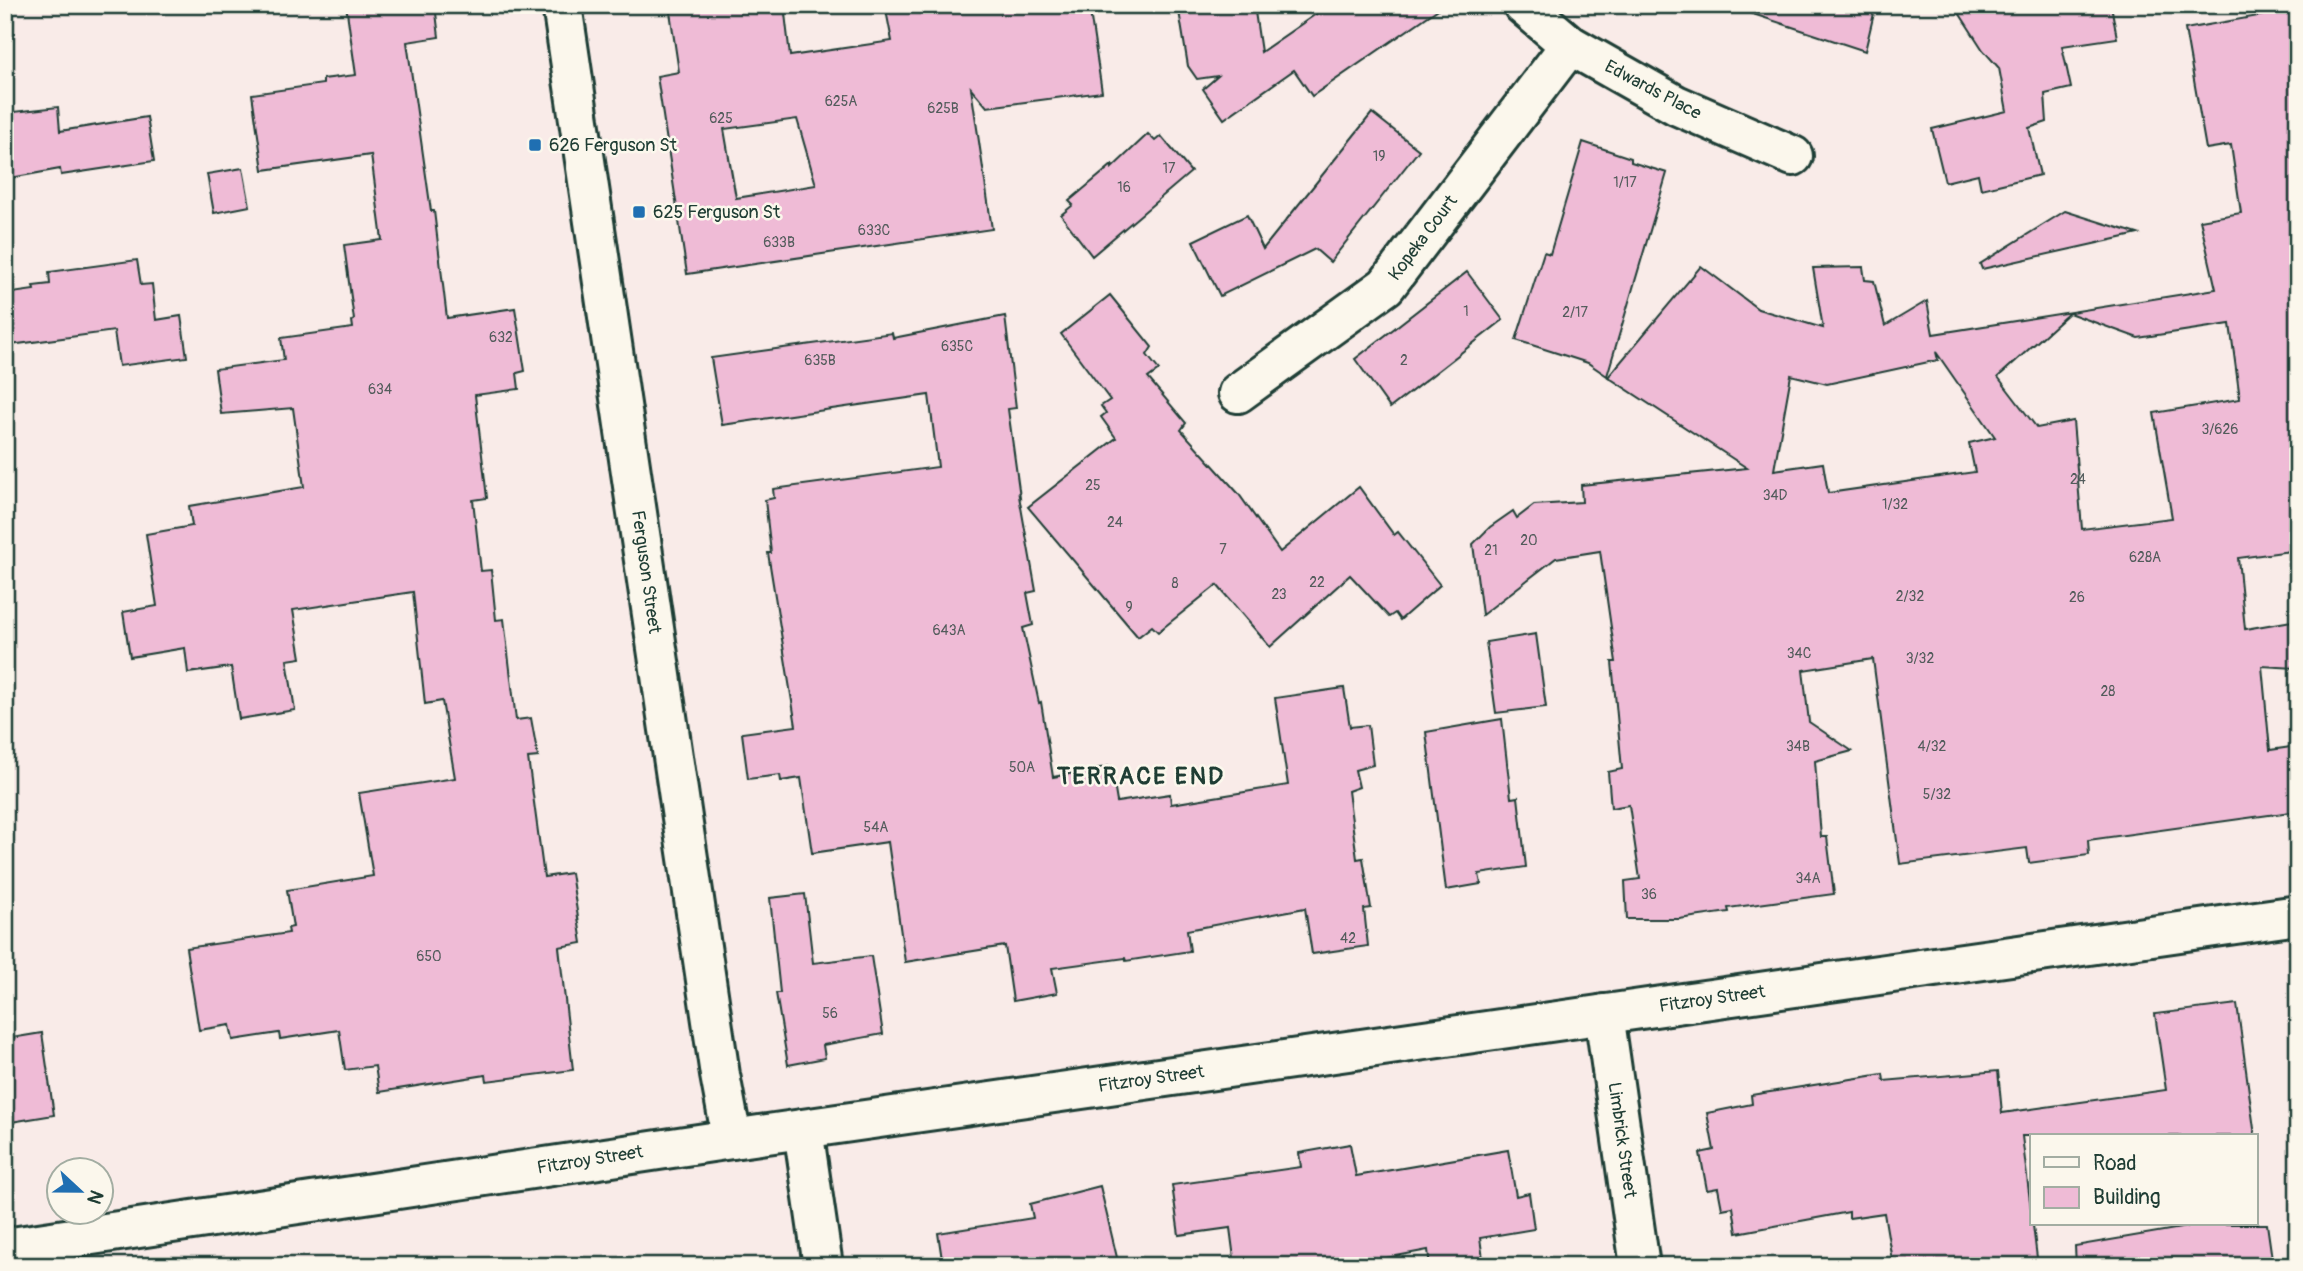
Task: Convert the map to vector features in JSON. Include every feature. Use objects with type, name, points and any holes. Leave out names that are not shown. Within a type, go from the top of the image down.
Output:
[{"type":"street","name":"Ferguson Street","points":[[562,5],[716,1048],[732,1139]]},
{"type":"street","name":"Edwards Place","points":[[1523,5],[1570,45],[1676,105],[1793,156]]},
{"type":"street","name":"Kopeka Court","points":[[1238,393],[1386,286],[1570,45]]},
{"type":"street","name":"Fitzroy Street","points":[[5,1248],[732,1139],[2298,915]]},
{"type":"street","name":"Limbrick Street","points":[[1604,1014],[1640,1266]]},
{"type":"street","points":[[803,1129],[823,1266]]},
{"type":"building","points":[[346,5],[435,5],[439,37],[407,42],[431,211],[434,211],[447,318],[515,308],[525,371],[517,373],[519,389],[475,395],[487,498],[473,500],[481,571],[491,570],[496,620],[504,619],[516,720],[531,718],[538,757],[528,758],[544,877],[571,873],[582,943],[559,947],[573,1070],[487,1081],[486,1075],[379,1092],[375,1066],[345,1070],[339,1030],[280,1039],[279,1033],[233,1040],[230,1025],[199,1030],[186,948],[289,933],[288,928],[293,927],[287,890],[373,876],[359,793],[455,778],[442,701],[425,704],[413,592],[293,610],[301,658],[287,660],[295,710],[239,719],[231,667],[188,673],[185,648],[130,657],[123,612],[157,606],[146,534],[192,526],[189,506],[304,487],[293,408],[221,414],[215,369],[284,360],[281,338],[353,328],[344,245],[382,240],[371,155],[263,170],[252,94],[323,84],[323,79],[356,75]]},
{"type":"building","points":[[669,5],[784,5],[790,56],[892,41],[885,5],[1089,5],[1102,92],[987,107],[971,88],[992,229],[687,274],[657,76],[679,72]],"holes":[[[797,119],[816,185],[736,198],[724,129]]]},
{"type":"building","points":[[1178,5],[1254,5],[1261,52],[1329,5],[1444,5],[1312,96],[1294,70],[1224,119],[1203,89],[1218,76],[1197,79],[1188,66]]},
{"type":"building","points":[[1749,5],[1876,5],[1865,51],[1747,12]]},
{"type":"building","points":[[1954,5],[2111,5],[2117,38],[2062,46],[2071,88],[2045,94],[2047,122],[2029,128],[2040,175],[1981,189],[1978,174],[1945,182],[1932,129],[2007,111],[1999,68],[1983,50]]},
{"type":"building","points":[[2298,9],[2298,550],[2238,558],[2245,629],[2298,620],[2298,668],[2262,666],[2270,750],[2298,746],[2298,811],[2088,840],[2089,855],[2029,863],[2027,848],[1900,864],[1873,659],[1803,670],[1809,722],[1852,751],[1815,761],[1821,837],[1827,837],[1834,894],[1728,908],[1729,912],[1679,919],[1627,919],[1625,881],[1640,879],[1629,805],[1611,808],[1608,772],[1622,769],[1612,662],[1616,662],[1600,551],[1556,558],[1482,615],[1473,544],[1490,527],[1513,511],[1517,518],[1534,505],[1582,502],[1581,485],[1747,468],[1608,377],[1701,266],[1758,309],[1823,328],[1813,268],[1863,267],[1865,280],[1874,281],[1885,326],[1927,301],[1933,334],[2216,289],[2200,220],[2241,213],[2231,145],[2206,149],[2185,29]],"holes":[[[2069,313],[2138,338],[2230,324],[2240,399],[2154,413],[2172,518],[2082,529],[2073,421],[2037,428],[1998,377]],[[1936,352],[1995,437],[1969,443],[1975,472],[1828,493],[1823,463],[1774,470],[1791,375],[1827,384],[1938,360]]]},
{"type":"building","points":[[58,107],[60,131],[147,117],[154,161],[61,175],[60,169],[5,179],[5,113]]},
{"type":"building","points":[[1372,113],[1419,150],[1330,262],[1315,249],[1220,296],[1193,241],[1247,215],[1263,249]]},
{"type":"building","points":[[1148,134],[1155,141],[1161,136],[1191,172],[1092,256],[1061,215],[1073,205],[1069,201],[1112,165],[1112,168]]},
{"type":"building","points":[[1583,142],[1631,158],[1631,162],[1667,173],[1607,376],[1588,363],[1516,340],[1544,252],[1550,254]]},
{"type":"building","points":[[243,168],[250,206],[214,213],[207,174]]},
{"type":"building","points":[[2065,211],[2138,234],[1982,269],[1980,264]]},
{"type":"building","points":[[137,260],[141,285],[152,284],[156,320],[181,316],[187,357],[119,366],[114,331],[10,345],[5,294],[34,290],[33,286],[50,284],[49,272]]},
{"type":"building","points":[[1467,272],[1503,320],[1390,408],[1355,359]]},
{"type":"building","points":[[1110,295],[1152,347],[1147,355],[1159,370],[1148,378],[1186,423],[1181,430],[1238,493],[1280,552],[1359,487],[1394,535],[1398,532],[1440,585],[1400,620],[1395,613],[1389,617],[1350,575],[1270,647],[1217,585],[1158,632],[1152,626],[1138,637],[1028,507],[1116,438],[1101,417],[1106,413],[1101,406],[1110,400],[1061,334]]},
{"type":"building","points":[[1005,316],[1016,408],[1008,409],[1019,496],[1036,591],[1027,593],[1033,625],[1023,628],[1039,703],[1041,702],[1053,777],[1111,766],[1117,802],[1170,794],[1171,804],[1288,785],[1275,698],[1344,688],[1350,727],[1368,725],[1373,765],[1355,770],[1359,787],[1348,791],[1357,859],[1363,858],[1371,908],[1364,909],[1368,946],[1312,954],[1305,908],[1187,930],[1190,951],[1126,961],[1125,958],[1052,968],[1057,993],[1013,1001],[1005,946],[905,962],[888,842],[812,853],[801,778],[781,781],[780,775],[748,779],[742,733],[796,726],[768,553],[771,553],[765,500],[774,498],[773,489],[938,467],[929,395],[722,425],[711,358],[892,333],[893,338]]},
{"type":"building","points":[[1536,634],[1546,707],[1496,713],[1486,642]]},
{"type":"building","points":[[1502,719],[1511,798],[1518,797],[1526,867],[1479,874],[1481,884],[1446,890],[1426,732]]},
{"type":"building","points":[[805,894],[813,963],[871,956],[883,1034],[823,1045],[825,1058],[788,1065],[776,993],[780,993],[770,898]]},
{"type":"building","points":[[2237,1004],[2255,1134],[2022,1136],[2030,1201],[2030,1226],[2033,1226],[2038,1266],[1893,1266],[1884,1213],[1849,1218],[1849,1212],[1737,1233],[1733,1207],[1722,1209],[1718,1188],[1707,1190],[1700,1153],[1714,1150],[1707,1113],[1752,1104],[1751,1095],[1883,1074],[1884,1081],[1998,1071],[2002,1113],[2166,1090],[2155,1014]]},
{"type":"building","points":[[42,1033],[54,1115],[5,1123],[5,1039]]},
{"type":"building","points":[[1350,1144],[1356,1176],[1508,1150],[1516,1196],[1529,1193],[1534,1229],[1480,1238],[1484,1266],[1430,1266],[1428,1250],[1344,1266],[1235,1266],[1230,1228],[1179,1235],[1172,1185],[1301,1167],[1299,1153]]},
{"type":"building","points":[[1100,1186],[1119,1266],[943,1266],[938,1233],[1033,1218],[1030,1204]]},
{"type":"building","points":[[2267,1224],[2273,1266],[2076,1266],[2075,1246],[2187,1227]]},
{"type":"place","name":"626 Ferguson St","points":[[535,145]]},
{"type":"place","name":"625 Ferguson St","points":[[639,212]]},
{"type":"district","name":"TERRACE END","points":[[1141,776]]}]
